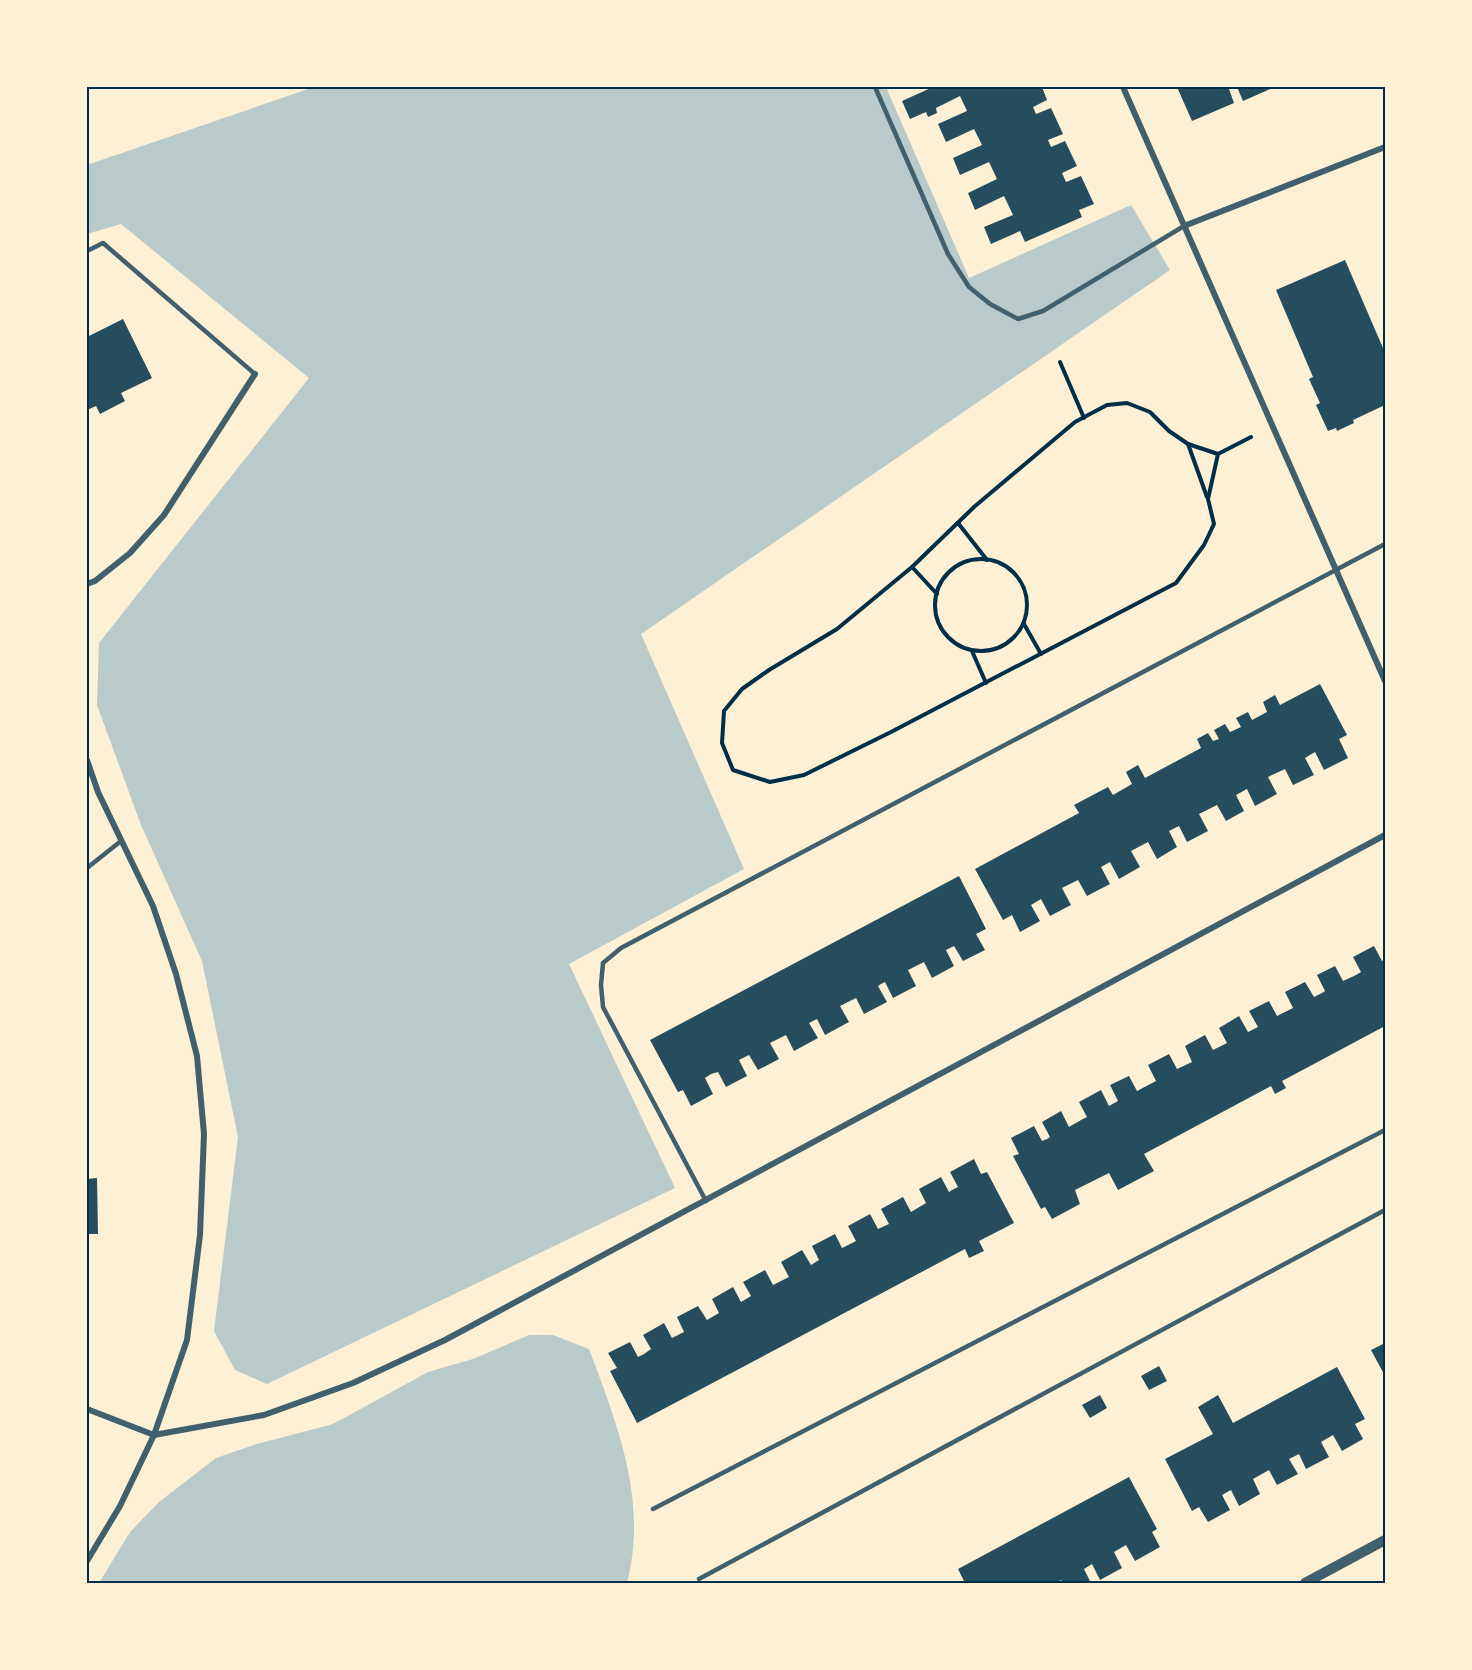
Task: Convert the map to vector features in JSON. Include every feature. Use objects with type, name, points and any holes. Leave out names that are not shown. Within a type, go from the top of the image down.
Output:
[{"type":"street","points":[[1123,87],[1385,681]]},
{"type":"street","points":[[1184,226],[1385,147]]},
{"type":"street","points":[[87,584],[95,581],[130,553],[164,515],[255,374]]},
{"type":"street","points":[[87,760],[98,792],[153,906],[176,974],[196,1056],[204,1134],[200,1235],[187,1340],[154,1435],[120,1506],[87,1561]]},
{"type":"street","points":[[87,1409],[154,1435],[264,1415],[353,1383],[455,1334],[706,1201],[1385,835]]},
{"type":"street","points":[[1305,1583],[1385,1540]]},
{"type":"lane","points":[[875,87],[954,262],[969,287],[990,304],[1018,318],[1043,311],[1184,226]]},
{"type":"lane","points":[[87,251],[103,243],[255,374]]},
{"type":"lane","points":[[706,1201],[603,1007],[601,985],[603,963],[621,948],[1385,544]]},
{"type":"lane","points":[[87,868],[121,841]]},
{"type":"lane","points":[[653,1509],[1385,1130]]},
{"type":"lane","points":[[699,1579],[1385,1210]]},
{"type":"path","points":[[1060,362],[1084,417]]},
{"type":"path","points":[[1188,444],[1208,499],[1214,524],[1204,546],[1176,583],[804,775],[770,782],[733,770],[722,743],[724,711],[742,689],[837,629],[912,567],[974,507],[1075,422],[1107,405],[1127,403],[1150,412],[1169,431],[1188,444],[1218,454],[1252,437]]},
{"type":"path","points":[[1208,499],[1218,454]]},
{"type":"path","points":[[958,523],[987,560]]},
{"type":"path","points":[[972,560],[987,560],[1002,564],[1015,573],[1024,586],[1028,602],[1026,618],[1019,632],[1008,643],[993,650],[972,650],[951,640],[942,629],[936,615],[937,594],[947,574],[958,565],[972,560]]},
{"type":"path","points":[[912,567],[937,594]]},
{"type":"path","points":[[1024,623],[1041,654]]},
{"type":"path","points":[[972,650],[986,683]]},
{"type":"shaded area","points":[[314,87],[886,87],[969,278],[1131,205],[1170,270],[641,634],[744,869],[569,964],[675,1188],[267,1384],[235,1370],[214,1331],[238,1137],[202,961],[141,825],[97,705],[99,643],[309,378],[121,224],[87,234],[87,165]]},
{"type":"shaded area","points":[[529,1335],[553,1335],[589,1349],[619,1435],[632,1493],[633,1553],[627,1583],[99,1583],[130,1532],[159,1502],[216,1458],[257,1444],[333,1424],[428,1372],[473,1359]]},
{"type":"building","points":[[933,87],[1042,87],[1047,100],[1033,107],[1036,114],[1051,108],[1063,134],[1048,140],[1051,147],[1065,141],[1077,166],[1062,173],[1066,182],[1081,176],[1094,204],[1079,210],[1082,217],[1025,242],[1020,231],[991,244],[984,227],[1013,215],[1004,196],[975,210],[968,193],[997,179],[989,162],[960,175],[953,158],[982,145],[974,129],[946,142],[938,124],[967,111],[960,96],[936,108],[937,113],[928,117],[926,112],[910,119],[902,101]]},
{"type":"building","points":[[1177,87],[1232,87],[1229,89],[1234,103],[1192,121]]},
{"type":"building","points":[[1237,87],[1275,87],[1243,101]]},
{"type":"building","points":[[1345,260],[1383,348],[1385,346],[1385,405],[1353,420],[1354,423],[1337,431],[1336,428],[1328,431],[1316,405],[1320,403],[1309,379],[1313,377],[1276,290]]},
{"type":"building","points":[[123,319],[152,378],[121,393],[125,401],[100,414],[96,406],[87,410],[87,337]]},
{"type":"building","points":[[1320,684],[1347,735],[1339,739],[1348,758],[1324,770],[1315,752],[1305,758],[1314,775],[1293,785],[1285,769],[1268,777],[1277,794],[1255,806],[1247,789],[1236,795],[1244,811],[1226,821],[1217,805],[1199,814],[1208,831],[1187,842],[1179,826],[1169,831],[1177,847],[1157,859],[1148,842],[1131,851],[1140,867],[1119,879],[1110,862],[1101,867],[1110,884],[1087,896],[1078,880],[1062,888],[1071,905],[1050,916],[1041,899],[1031,905],[1040,921],[1020,932],[1012,915],[1003,920],[975,869],[1079,813],[1074,805],[1108,787],[1113,795],[1132,784],[1126,772],[1138,765],[1145,778],[1201,748],[1197,739],[1208,733],[1213,741],[1219,739],[1214,730],[1225,724],[1230,732],[1241,727],[1236,718],[1248,712],[1252,720],[1267,712],[1263,702],[1275,695],[1280,705]]},
{"type":"building","points":[[959,876],[986,929],[976,934],[985,950],[963,961],[954,946],[946,950],[954,966],[932,978],[924,962],[908,970],[916,986],[893,998],[885,982],[881,984],[878,986],[887,1002],[864,1014],[856,998],[840,1006],[849,1022],[825,1035],[817,1019],[809,1023],[818,1038],[794,1051],[786,1035],[770,1043],[779,1059],[758,1070],[749,1055],[739,1060],[747,1076],[726,1087],[718,1072],[711,1074],[705,1078],[713,1094],[691,1106],[683,1090],[678,1092],[650,1040]]},
{"type":"building","points":[[1374,946],[1382,961],[1385,959],[1385,1026],[1282,1081],[1286,1088],[1275,1094],[1271,1086],[1144,1154],[1154,1171],[1118,1190],[1109,1173],[1075,1190],[1080,1204],[1052,1219],[1045,1207],[1041,1209],[1013,1156],[1019,1154],[1011,1138],[1034,1126],[1042,1141],[1047,1139],[1050,1137],[1042,1122],[1061,1111],[1069,1127],[1087,1117],[1079,1102],[1101,1090],[1109,1106],[1118,1101],[1110,1085],[1129,1076],[1137,1091],[1156,1081],[1148,1065],[1169,1054],[1177,1069],[1192,1062],[1185,1046],[1205,1035],[1213,1050],[1227,1043],[1219,1028],[1239,1016],[1248,1032],[1258,1027],[1249,1011],[1269,1001],[1277,1016],[1293,1008],[1285,992],[1305,982],[1314,997],[1322,993],[1325,991],[1317,975],[1335,966],[1343,981],[1356,975],[1361,972],[1353,957]]},
{"type":"building","points":[[974,1159],[981,1174],[987,1172],[1014,1223],[979,1241],[984,1251],[969,1258],[965,1249],[637,1423],[610,1371],[617,1368],[608,1353],[630,1342],[638,1357],[644,1354],[651,1349],[643,1335],[664,1323],[672,1338],[684,1332],[677,1317],[698,1306],[707,1320],[719,1313],[712,1299],[733,1287],[741,1302],[751,1296],[743,1282],[765,1270],[773,1285],[789,1277],[781,1262],[802,1250],[811,1265],[819,1260],[812,1246],[835,1234],[842,1248],[856,1241],[848,1226],[870,1214],[878,1229],[889,1224],[881,1209],[903,1197],[911,1212],[926,1203],[919,1189],[941,1177],[949,1192],[958,1187],[950,1172]]},
{"type":"building","points":[[97,1178],[98,1234],[87,1234],[87,1179]]},
{"type":"building","points":[[1385,1343],[1385,1376],[1371,1350]]},
{"type":"building","points":[[1159,1366],[1167,1381],[1149,1390],[1141,1376]]},
{"type":"building","points":[[1337,1367],[1365,1419],[1355,1424],[1363,1439],[1342,1451],[1333,1435],[1321,1442],[1329,1457],[1306,1469],[1299,1454],[1289,1459],[1298,1474],[1277,1485],[1269,1470],[1253,1479],[1260,1494],[1239,1506],[1231,1490],[1222,1495],[1230,1510],[1208,1522],[1199,1507],[1192,1511],[1165,1459],[1213,1434],[1198,1407],[1218,1395],[1233,1423]]},
{"type":"building","points":[[1100,1395],[1107,1408],[1090,1418],[1082,1405]]},
{"type":"building","points":[[1129,1477],[1157,1529],[1152,1532],[1160,1547],[1135,1561],[1126,1545],[1114,1552],[1122,1568],[1100,1580],[1092,1564],[1084,1569],[1091,1583],[1063,1583],[1061,1580],[1056,1583],[965,1583],[958,1569]]}]
